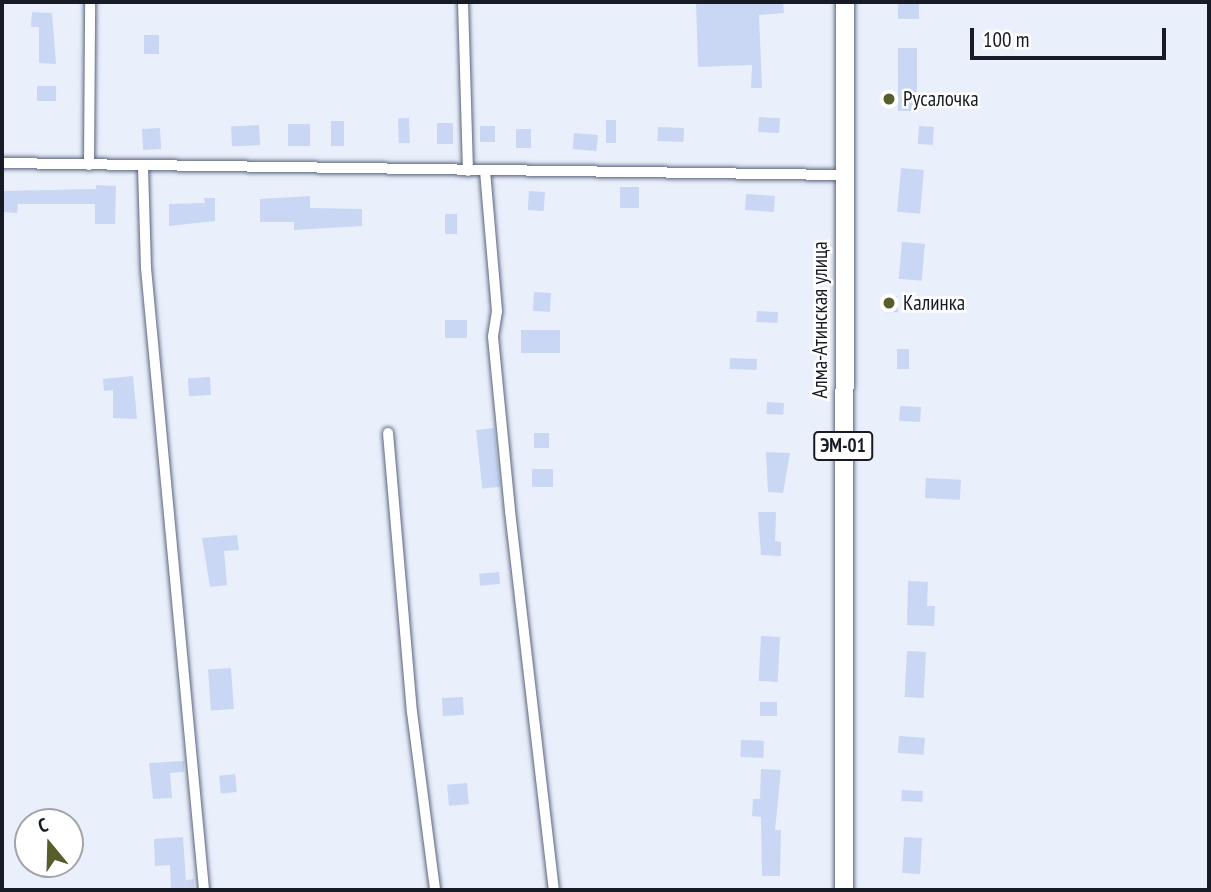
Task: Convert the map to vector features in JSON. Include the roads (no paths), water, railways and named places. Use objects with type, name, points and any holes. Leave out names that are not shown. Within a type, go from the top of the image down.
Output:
[{"type":"highway","name":"Алма-Атинская улица","points":[[844,890],[845,2]]},
{"type":"street","points":[[89,165],[90,2]]},
{"type":"street","points":[[463,2],[468,171]]},
{"type":"street","points":[[2,163],[843,175]]},
{"type":"street","points":[[143,167],[146,268],[204,890]]},
{"type":"street","points":[[485,171],[506,471],[554,890]]},
{"type":"street","points":[[388,433],[412,712],[435,890]]},
{"type":"place","name":"Русалочка","points":[[889,99]]},
{"type":"place","name":"Калинка","points":[[889,303]]}]
